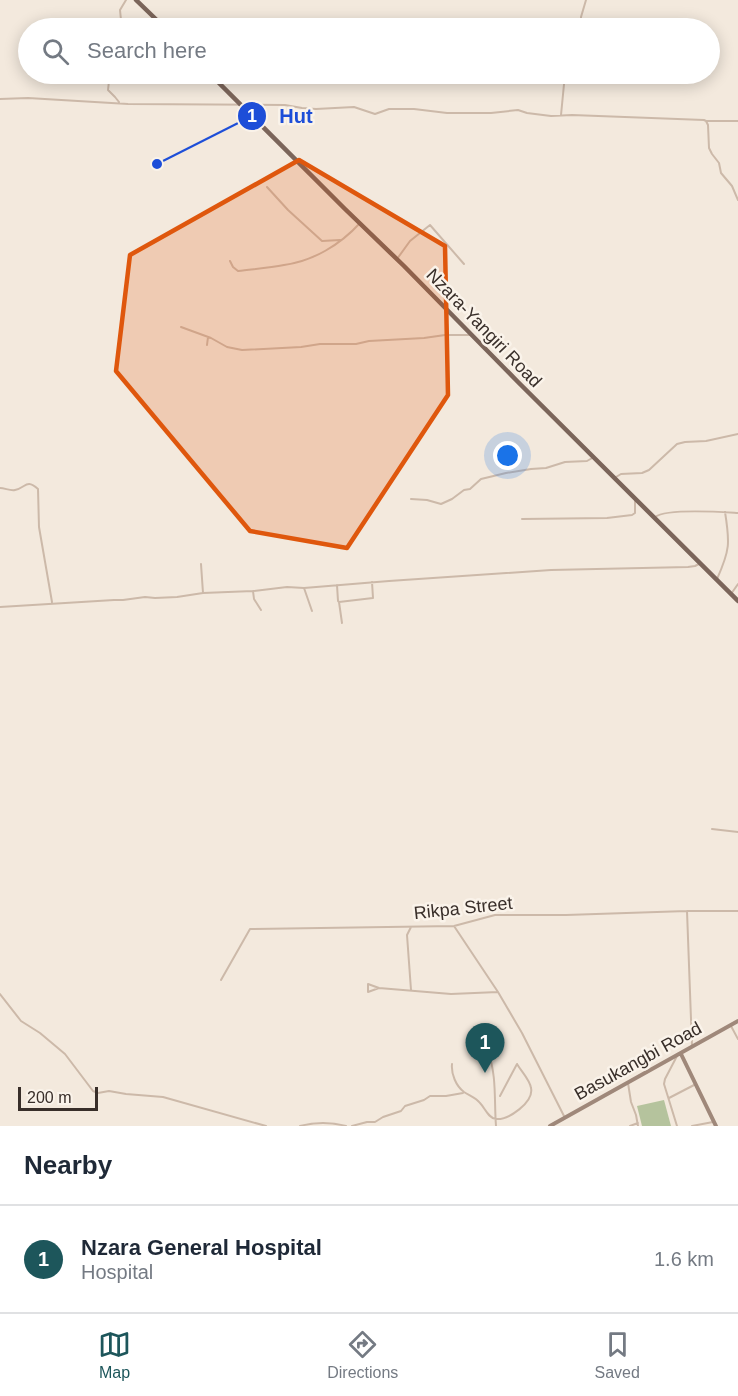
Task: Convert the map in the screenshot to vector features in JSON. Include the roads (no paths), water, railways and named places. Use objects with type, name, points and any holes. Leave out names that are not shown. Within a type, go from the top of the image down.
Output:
[{"type":"main road","points":[[136,0],[155,18]]},
{"type":"main road","name":"Nzara-Yangiri Road","points":[[220,84],[738,601]]},
{"type":"street","points":[[121,18],[120,10],[126,0]]},
{"type":"street","points":[[581,18],[586,0]]},
{"type":"street","points":[[109,84],[110,94],[120,104]]},
{"type":"street","points":[[561,115],[564,84]]},
{"type":"street","points":[[0,99],[28,98],[120,104],[285,105],[316,109],[354,107],[375,114],[389,109],[447,113],[491,113],[518,110],[527,113],[561,115],[738,121]]},
{"type":"street","points":[[706,121],[709,148],[738,200]]},
{"type":"street","points":[[267,187],[322,241],[340,240]]},
{"type":"street","points":[[230,261],[238,271],[282,266],[313,258],[332,248],[360,223]]},
{"type":"street","points":[[397,259],[410,241],[430,225],[464,264]]},
{"type":"street","points":[[182,327],[227,347],[242,350],[472,335]]},
{"type":"street","points":[[207,345],[208,337]]},
{"type":"street","points":[[615,478],[621,474],[645,472],[677,444],[738,434]]},
{"type":"street","points":[[411,499],[441,504],[464,490],[470,489],[481,479],[594,457]]},
{"type":"street","points":[[0,489],[14,490],[29,484],[38,489],[39,527],[52,604]]},
{"type":"street","points":[[522,519],[608,518],[632,515],[635,513],[636,498]]},
{"type":"street","points":[[717,580],[727,556],[729,535],[725,512]]},
{"type":"street","points":[[654,517],[664,513],[738,513]]},
{"type":"street","points":[[0,607],[145,597],[177,597],[203,593],[551,570],[695,566],[700,562]]},
{"type":"street","points":[[201,564],[203,593]]},
{"type":"street","points":[[339,602],[373,598],[372,582]]},
{"type":"street","points":[[731,594],[738,584]]},
{"type":"street","points":[[337,585],[342,623]]},
{"type":"street","points":[[304,588],[312,611]]},
{"type":"street","points":[[253,591],[254,599],[261,610]]},
{"type":"street","points":[[712,829],[738,832]]},
{"type":"street","points":[[687,911],[692,1047]]},
{"type":"street","name":"Rikpa Street","points":[[221,980],[250,928],[454,926],[495,915],[738,911]]},
{"type":"street","points":[[454,926],[522,1033],[565,1118]]},
{"type":"street","points":[[411,927],[407,935],[411,990]]},
{"type":"street","points":[[379,988],[451,994],[498,992]]},
{"type":"street","points":[[0,994],[21,1021],[40,1033],[65,1054],[93,1091],[163,1097],[266,1126]]},
{"type":"street","name":"Basukangbi Road","points":[[552,1126],[738,1021]]},
{"type":"street","points":[[730,1025],[738,1040]]},
{"type":"street","points":[[488,1052],[491,1061],[496,1126]]},
{"type":"street","points":[[677,1126],[664,1084],[679,1055],[715,1124],[692,1126]]},
{"type":"street","points":[[452,1064],[451,1071],[456,1082],[464,1092],[479,1102],[490,1117],[495,1119],[505,1118],[520,1108],[531,1096],[531,1087],[517,1064],[500,1096]]},
{"type":"street","points":[[628,1083],[638,1125],[630,1126]]},
{"type":"street","points":[[669,1098],[696,1084]]},
{"type":"street","points":[[352,1126],[378,1122],[382,1117],[401,1111],[405,1106],[430,1096],[446,1096],[464,1092]]},
{"type":"street","points":[[363,1126],[368,1122]]},
{"type":"street","points":[[300,1126],[316,1123],[346,1126]]},
{"type":"place","name":"Hut","points":[[157,164]]},
{"type":"place","name":"Nzara General Hospital","points":[[485,1073]]}]
